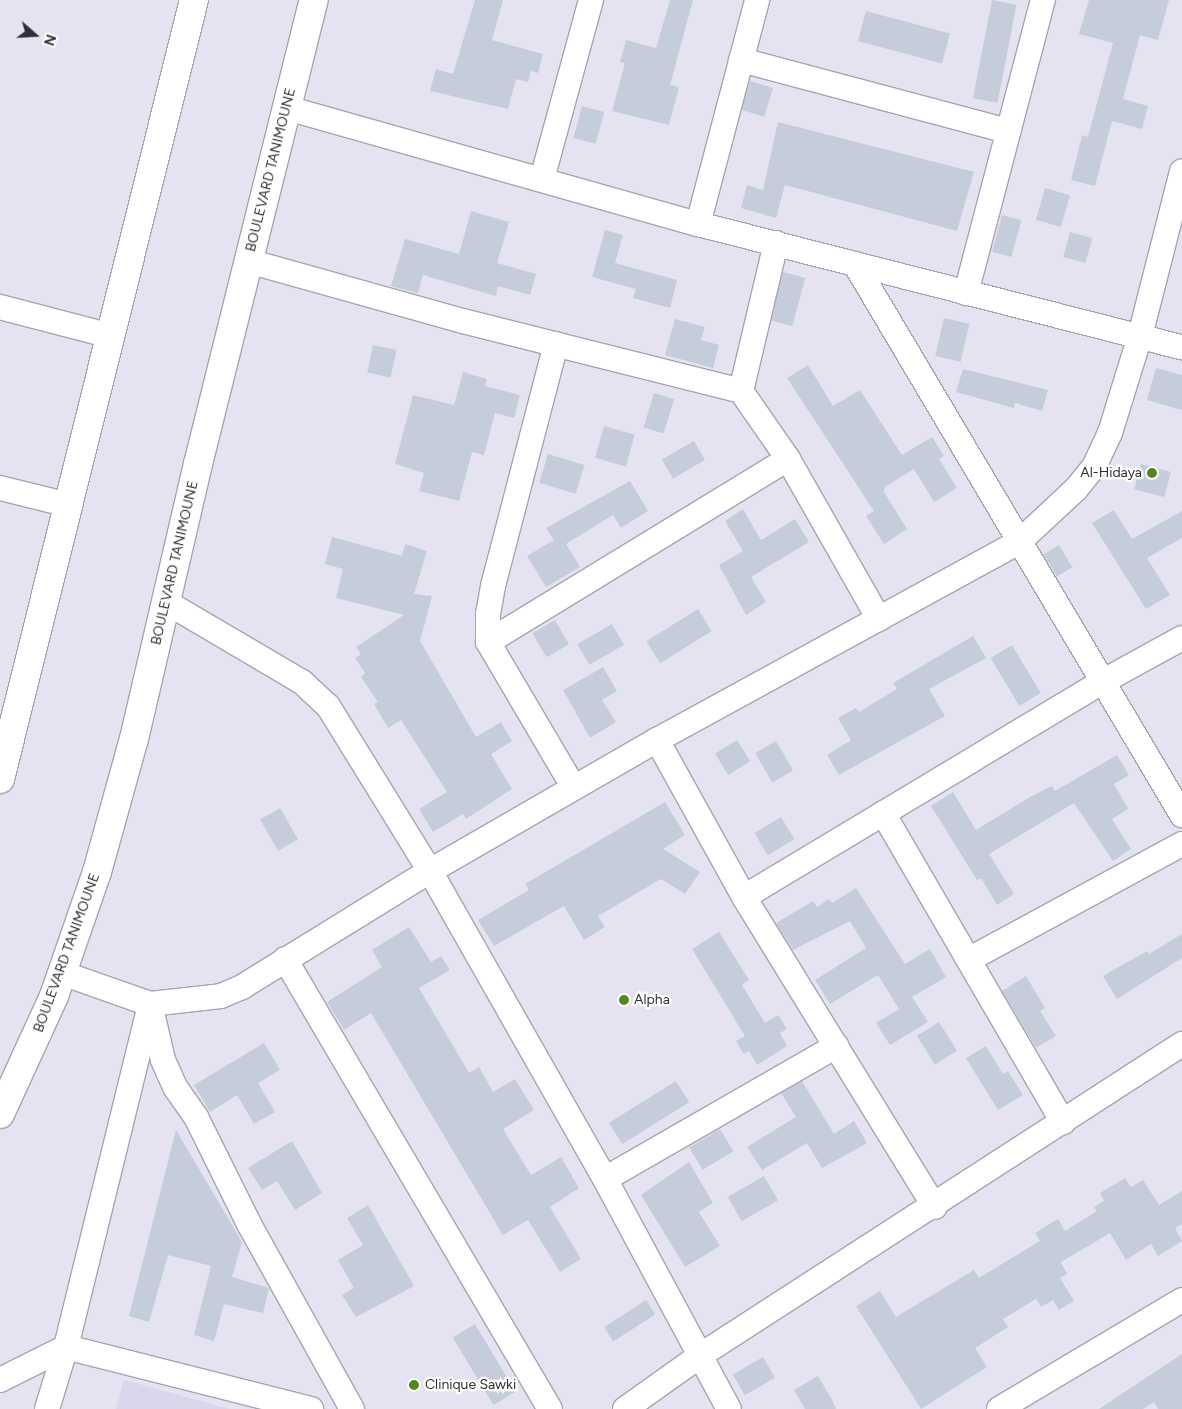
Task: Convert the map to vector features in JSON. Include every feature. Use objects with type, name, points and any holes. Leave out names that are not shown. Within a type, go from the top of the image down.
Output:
[{"type":"main road","points":[[1,773],[194,0]]},
{"type":"main road","name":"BOULEVARD TANIMOUNE","points":[[0,1114],[33,1047],[62,973],[97,872],[134,739],[248,261],[314,0]]},
{"type":"street","points":[[542,179],[591,0]]},
{"type":"street","points":[[698,224],[757,0]]},
{"type":"street","points":[[966,293],[1043,0]]},
{"type":"street","points":[[741,60],[1008,132]]},
{"type":"street","points":[[287,108],[698,224],[1182,347]]},
{"type":"street","points":[[62,973],[150,1004],[221,996],[242,987],[430,871],[657,740],[1019,542],[1076,489],[1094,467],[1110,433],[1140,336],[1182,171]]},
{"type":"street","points":[[741,391],[776,243]]},
{"type":"street","points":[[248,261],[556,344],[741,391],[788,459],[879,619]]},
{"type":"street","points":[[855,264],[1182,815]]},
{"type":"street","points":[[0,308],[111,336]]},
{"type":"street","points":[[556,344],[493,586],[488,613],[488,642],[574,788]]},
{"type":"street","points":[[488,642],[788,459]]},
{"type":"street","points":[[0,488],[69,505]]},
{"type":"street","points":[[166,602],[302,682],[328,706],[430,871],[605,1179],[729,1409]]},
{"type":"street","points":[[744,897],[1102,682],[1182,638]]},
{"type":"street","points":[[657,740],[744,897],[935,1207]]},
{"type":"street","points":[[883,813],[970,959],[1063,1122]]},
{"type":"street","points":[[970,959],[1182,844]]},
{"type":"street","points":[[285,959],[550,1409]]},
{"type":"street","points":[[47,1409],[66,1347],[150,1004]]},
{"type":"street","points":[[150,1004],[163,1060],[174,1086],[196,1117],[249,1224],[352,1409]]},
{"type":"street","points":[[625,1409],[701,1356],[935,1207],[1182,1044]]},
{"type":"street","points":[[605,1179],[836,1046]]},
{"type":"street","points":[[999,1409],[1182,1300]]},
{"type":"street","points":[[0,1380],[66,1347],[311,1409]]},
{"type":"shaded area","points":[[124,1380],[230,1409],[116,1409]]},
{"type":"building","points":[[475,0],[503,0],[492,40],[543,54],[538,73],[531,71],[528,82],[516,79],[508,109],[430,91],[436,69],[453,74]]},
{"type":"building","points":[[670,0],[693,0],[670,85],[679,87],[669,125],[612,111],[625,63],[620,62],[626,40],[656,48]]},
{"type":"building","points":[[992,0],[1017,5],[997,103],[973,98]]},
{"type":"building","points":[[1089,0],[1169,0],[1158,40],[1140,35],[1123,99],[1148,106],[1142,129],[1112,121],[1095,186],[1071,180],[1082,135],[1088,137],[1113,43],[1079,34]]},
{"type":"building","points":[[866,11],[950,34],[942,63],[858,41]]},
{"type":"building","points":[[750,81],[773,88],[764,117],[741,110]]},
{"type":"building","points":[[582,106],[604,112],[596,144],[573,138]]},
{"type":"building","points":[[778,122],[974,172],[957,231],[785,185],[776,218],[741,208],[747,185],[763,190]]},
{"type":"building","points":[[1045,188],[1070,195],[1061,227],[1036,220]]},
{"type":"building","points":[[471,211],[509,222],[497,263],[536,274],[530,295],[498,286],[496,296],[423,275],[418,293],[391,286],[405,239],[459,254]]},
{"type":"building","points":[[1002,215],[1021,220],[1011,257],[992,252]]},
{"type":"building","points":[[605,230],[623,235],[615,263],[677,280],[670,308],[633,298],[636,289],[592,277]]},
{"type":"building","points":[[1070,232],[1092,238],[1085,263],[1063,257]]},
{"type":"building","points":[[783,272],[805,278],[792,326],[770,320]]},
{"type":"building","points":[[944,318],[969,324],[961,362],[935,356]]},
{"type":"building","points":[[675,319],[705,327],[701,340],[719,345],[713,368],[665,355]]},
{"type":"building","points":[[373,345],[396,350],[391,377],[367,372]]},
{"type":"building","points":[[808,365],[833,406],[860,390],[902,455],[932,437],[944,456],[939,459],[957,488],[934,502],[914,469],[885,487],[884,492],[907,529],[884,544],[866,516],[874,511],[787,378]]},
{"type":"building","points":[[1156,368],[1182,375],[1182,410],[1147,400]]},
{"type":"building","points":[[963,369],[1048,390],[1042,411],[1015,403],[1014,408],[956,392]]},
{"type":"building","points":[[463,372],[487,379],[485,386],[520,395],[514,418],[495,413],[484,455],[472,452],[459,501],[419,491],[424,473],[395,464],[413,395],[454,405]]},
{"type":"building","points":[[654,393],[674,399],[664,434],[643,427]]},
{"type":"building","points":[[604,426],[635,435],[626,467],[595,458]]},
{"type":"building","points":[[694,441],[705,460],[673,479],[662,460]]},
{"type":"building","points":[[548,454],[584,465],[576,494],[539,483]]},
{"type":"building","points":[[1141,464],[1171,472],[1164,497],[1134,489]]},
{"type":"building","points":[[630,481],[648,511],[621,528],[613,515],[566,544],[580,567],[546,587],[527,556],[554,540],[546,528]]},
{"type":"building","points":[[743,509],[761,540],[795,519],[809,542],[751,577],[766,602],[746,615],[719,565],[743,551],[725,521]]},
{"type":"building","points":[[1114,510],[1132,539],[1182,511],[1182,538],[1147,558],[1170,595],[1146,609],[1092,523]]},
{"type":"building","points":[[332,537],[402,556],[405,544],[427,551],[414,594],[432,596],[420,641],[476,737],[501,722],[512,741],[491,754],[512,789],[466,819],[463,814],[433,832],[419,809],[447,792],[401,720],[388,728],[374,704],[378,702],[361,677],[365,673],[355,658],[361,654],[356,647],[404,615],[336,598],[343,569],[325,564]]},
{"type":"building","points":[[1059,545],[1072,567],[1057,577],[1044,554]]},
{"type":"building","points":[[698,609],[712,631],[660,663],[646,641]]},
{"type":"building","points":[[555,620],[569,644],[546,657],[532,633]]},
{"type":"building","points":[[612,624],[624,645],[589,665],[577,644]]},
{"type":"building","points":[[973,636],[986,658],[929,689],[945,716],[839,775],[827,755],[851,740],[838,718],[856,708],[859,712],[897,689],[893,683]]},
{"type":"building","points":[[1012,645],[1041,693],[1019,706],[991,658]]},
{"type":"building","points":[[603,667],[617,691],[602,700],[616,722],[590,738],[563,690]]},
{"type":"building","points":[[737,740],[750,761],[728,775],[715,754]]},
{"type":"building","points":[[776,741],[793,770],[772,782],[755,753]]},
{"type":"building","points":[[1117,755],[1129,775],[1114,784],[1128,809],[1112,819],[1131,849],[1113,861],[1074,803],[989,854],[1014,894],[997,905],[981,878],[977,880],[931,806],[953,792],[976,830],[1030,797],[1052,786],[1055,791]]},
{"type":"building","points":[[665,802],[685,835],[663,849],[700,872],[685,894],[661,879],[598,916],[605,927],[584,940],[564,906],[494,946],[478,920],[529,890],[525,884]]},
{"type":"building","points":[[280,808],[298,839],[278,851],[260,820]]},
{"type":"building","points":[[781,817],[794,839],[768,855],[754,833]]},
{"type":"building","points":[[856,888],[905,964],[930,949],[946,977],[912,997],[928,1022],[890,1045],[876,1023],[899,1009],[878,975],[830,1004],[815,980],[866,948],[850,921],[793,950],[776,923],[813,901],[817,907],[829,899],[832,903]]},
{"type":"building","points":[[409,927],[431,962],[441,956],[450,970],[419,988],[469,1073],[479,1067],[493,1092],[515,1079],[534,1110],[503,1129],[531,1175],[561,1157],[579,1188],[550,1207],[581,1259],[560,1272],[528,1220],[503,1235],[371,1013],[344,1030],[327,1002],[382,967],[372,950]]},
{"type":"building","points":[[719,932],[749,980],[742,985],[765,1023],[778,1015],[787,1029],[780,1033],[787,1046],[757,1065],[749,1051],[744,1054],[736,1041],[745,1036],[692,949]]},
{"type":"building","points":[[1182,934],[1182,958],[1117,999],[1103,976],[1147,951],[1149,954]]},
{"type":"building","points":[[1026,976],[1045,1008],[1040,1011],[1056,1036],[1036,1048],[1002,991]]},
{"type":"building","points":[[939,1022],[957,1051],[935,1065],[917,1036]]},
{"type":"building","points":[[264,1043],[280,1070],[258,1083],[275,1112],[254,1124],[237,1095],[210,1112],[194,1085]]},
{"type":"building","points":[[986,1046],[1003,1074],[1008,1071],[1023,1095],[998,1110],[966,1058]]},
{"type":"building","points":[[676,1081],[689,1102],[622,1144],[609,1123]]},
{"type":"building","points":[[802,1081],[834,1134],[854,1121],[867,1143],[822,1168],[807,1143],[762,1170],[747,1147],[796,1117],[781,1093]]},
{"type":"building","points":[[720,1129],[733,1151],[703,1170],[689,1148]]},
{"type":"building","points":[[176,1130],[242,1242],[232,1277],[269,1288],[263,1313],[224,1304],[214,1341],[194,1335],[211,1266],[168,1255],[149,1322],[129,1316]]},
{"type":"building","points":[[292,1141],[322,1193],[295,1210],[277,1181],[262,1190],[248,1168]]},
{"type":"building","points":[[689,1162],[713,1203],[699,1212],[720,1246],[685,1267],[641,1195]]},
{"type":"building","points":[[764,1176],[778,1200],[742,1221],[728,1197]]},
{"type":"building","points":[[1125,1178],[1131,1187],[1143,1180],[1159,1205],[1182,1191],[1182,1224],[1175,1228],[1182,1241],[1158,1256],[1151,1244],[1126,1260],[1110,1233],[1061,1262],[1067,1274],[1060,1278],[1074,1301],[1059,1310],[1053,1300],[1041,1307],[1036,1299],[1003,1319],[1008,1327],[975,1348],[987,1367],[921,1409],[856,1306],[880,1291],[896,1317],[974,1270],[979,1278],[1040,1241],[1035,1233],[1058,1219],[1065,1231],[1097,1211],[1094,1207],[1104,1201],[1100,1193]]},
{"type":"building","points":[[368,1205],[414,1286],[356,1317],[342,1295],[354,1288],[338,1260],[363,1245],[347,1218]]},
{"type":"building","points":[[646,1300],[655,1314],[613,1341],[604,1327]]},
{"type":"building","points":[[475,1324],[516,1392],[493,1405],[453,1337]]},
{"type":"building","points":[[1182,1354],[1182,1409],[1158,1409],[1154,1402],[1143,1409],[1099,1409]]},
{"type":"building","points":[[763,1357],[775,1378],[745,1395],[733,1374]]},
{"type":"building","points":[[818,1376],[836,1409],[805,1409],[794,1390]]},
{"type":"place","name":"Al-Hidaya","points":[[1152,473]]},
{"type":"place","name":"Alpha","points":[[624,1000]]},
{"type":"place","name":"Clinique Sawki","points":[[414,1385]]}]
